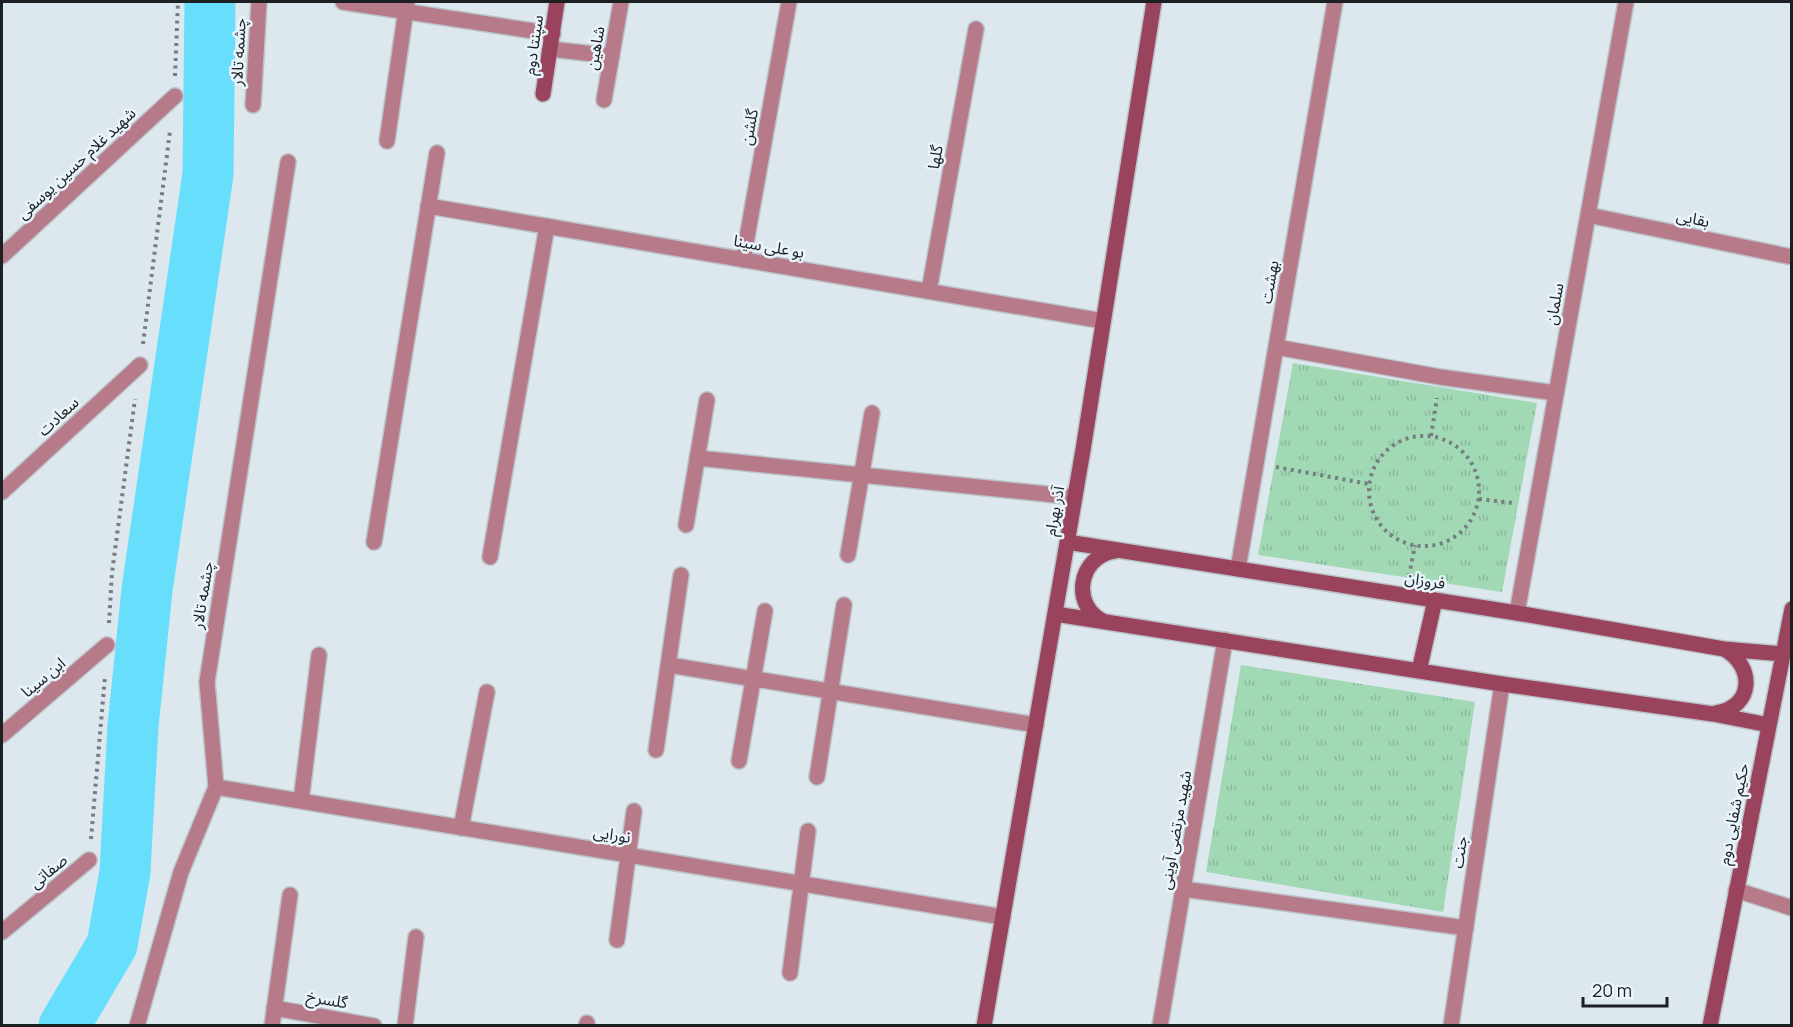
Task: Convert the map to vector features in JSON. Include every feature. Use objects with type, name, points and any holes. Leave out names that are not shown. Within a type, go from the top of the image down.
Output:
[{"type":"street","name":"چشمه تالار","points":[[253,105],[259,2]]},
{"type":"street","points":[[343,2],[406,6],[612,56]]},
{"type":"street","name":"سپنتا دوم","points":[[543,94],[557,2]]},
{"type":"street","name":"شاهین","points":[[604,100],[621,2]]},
{"type":"street","name":"گلشن","points":[[744,260],[789,2]]},
{"type":"street","name":"آذر بهرام","points":[[984,1026],[1075,497],[1154,2]]},
{"type":"street","name":"بهشت","points":[[1238,569],[1335,2]]},
{"type":"street","name":"سلمان","points":[[1517,613],[1626,2]]},
{"type":"street","points":[[387,141],[406,6]]},
{"type":"street","name":"گلها","points":[[929,291],[976,28]]},
{"type":"street","name":"شهید غلام حسین یوسفی","points":[[2,256],[175,96]]},
{"type":"street","points":[[374,542],[437,153]]},
{"type":"street","name":"چشمه تالار","points":[[137,1026],[181,872],[216,787],[207,682],[288,162]]},
{"type":"street","name":"بو علی سینا","points":[[428,206],[1103,321]]},
{"type":"street","name":"بقایی","points":[[1588,215],[1791,257]]},
{"type":"street","points":[[490,557],[547,226]]},
{"type":"street","points":[[1276,347],[1440,377],[1556,393]]},
{"type":"street","name":"سعادت","points":[[2,492],[140,365]]},
{"type":"street","points":[[686,525],[707,400]]},
{"type":"street","points":[[848,555],[872,413]]},
{"type":"street","points":[[697,458],[1075,497]]},
{"type":"street","name":"فروزان","points":[[1067,542],[1517,613],[1724,649],[1783,654]]},
{"type":"street","points":[[1111,624],[1100,620],[1090,611],[1084,601],[1083,576],[1094,561],[1109,552],[1121,550]]},
{"type":"street","points":[[656,750],[681,575]]},
{"type":"street","points":[[1419,671],[1435,600]]},
{"type":"street","points":[[817,777],[843,605]]},
{"type":"street","name":"حکیم شفایی دوم","points":[[1710,1026],[1791,609]]},
{"type":"street","points":[[740,761],[765,611]]},
{"type":"street","points":[[1055,614],[1502,684],[1713,714],[1769,725]]},
{"type":"street","name":"شهید مرتضی آوینی","points":[[1160,1026],[1225,640]]},
{"type":"street","name":"ابن سینا","points":[[2,735],[107,645]]},
{"type":"street","points":[[1713,714],[1733,708],[1745,691],[1746,681],[1740,661],[1724,649]]},
{"type":"street","points":[[301,801],[319,655]]},
{"type":"street","points":[[669,665],[1036,725]]},
{"type":"street","name":"جنت","points":[[1451,1026],[1502,684]]},
{"type":"street","points":[[461,828],[487,692]]},
{"type":"street","name":"نورایی","points":[[216,787],[1003,916]]},
{"type":"street","points":[[617,940],[634,811]]},
{"type":"street","points":[[790,973],[808,831]]},
{"type":"street","name":"صفاتی","points":[[2,932],[89,860]]},
{"type":"street","points":[[1183,889],[1466,928]]},
{"type":"street","points":[[1736,890],[1791,908]]},
{"type":"street","points":[[272,1026],[290,895]]},
{"type":"street","points":[[405,1026],[416,937]]},
{"type":"street","name":"گلسرخ","points":[[274,1008],[374,1026]]},
{"type":"path","points":[[89,860],[112,573],[175,96],[178,2]]},
{"type":"path","points":[[1431,436],[1440,377]]},
{"type":"path","points":[[1414,436],[1431,436],[1447,440],[1462,450],[1473,464],[1478,480],[1479,499],[1473,517],[1461,532],[1445,542],[1426,546],[1415,545],[1390,535],[1377,520],[1371,503],[1369,484],[1374,467],[1384,453],[1397,442],[1414,436]]},
{"type":"path","points":[[1256,463],[1369,484]]},
{"type":"path","points":[[1479,499],[1536,506]]},
{"type":"path","points":[[1409,578],[1415,545]]},
{"type":"green space","points":[[1293,363],[1537,403],[1502,592],[1258,555]]},
{"type":"green space","points":[[1241,665],[1475,702],[1443,912],[1206,872]]},
{"type":"waterway","points":[[64,1026],[112,945],[125,872],[133,726],[147,590],[208,174],[210,2]]}]
